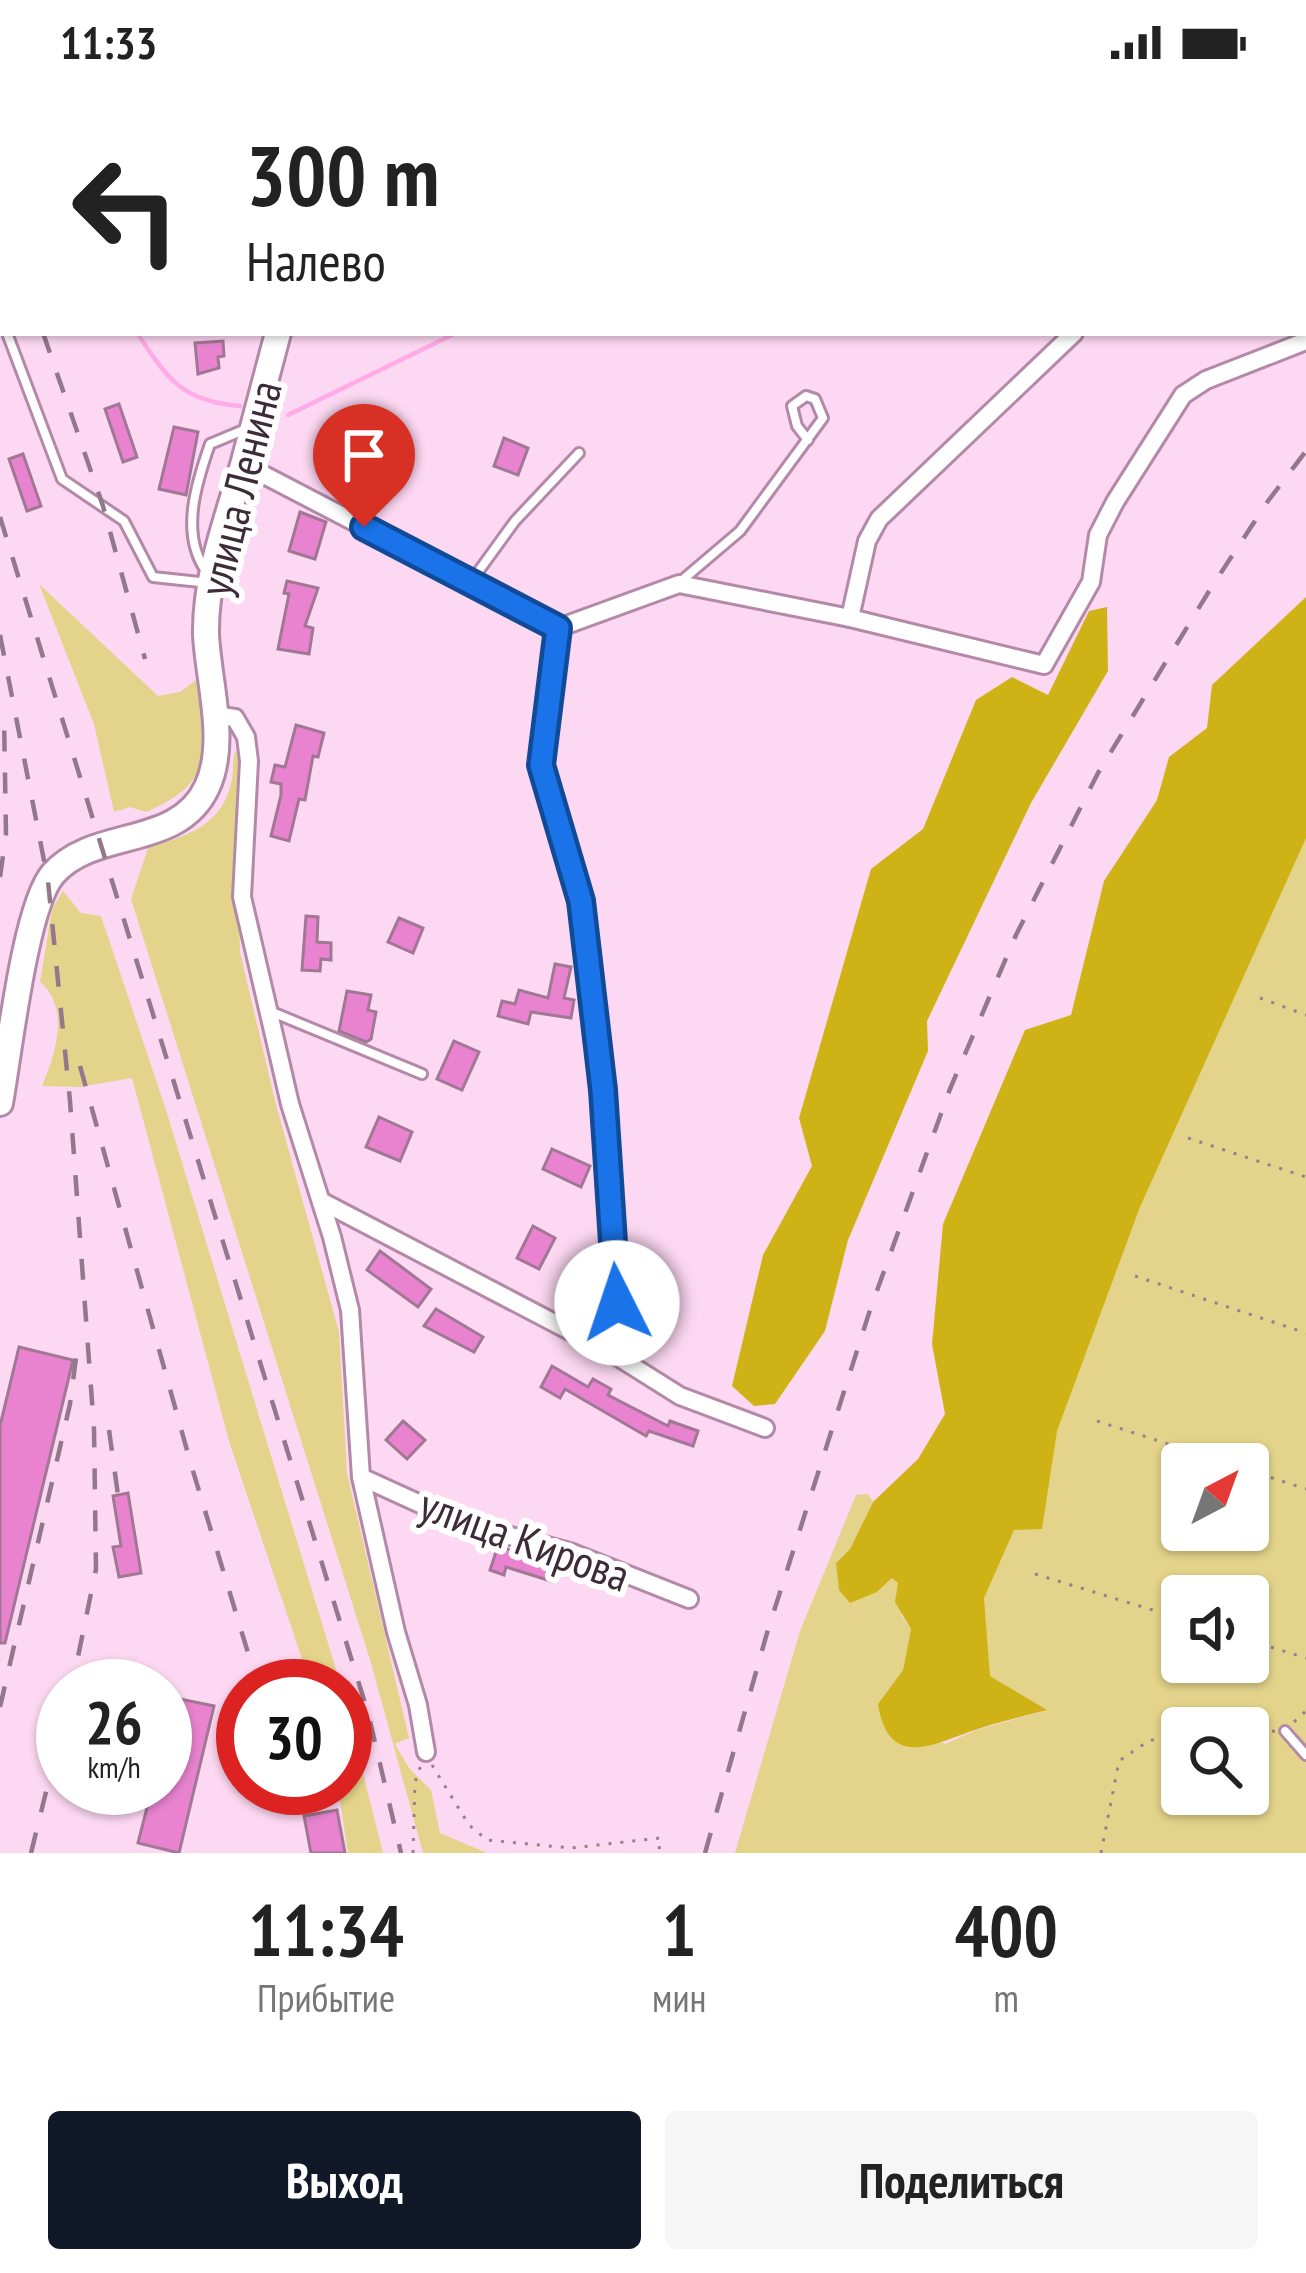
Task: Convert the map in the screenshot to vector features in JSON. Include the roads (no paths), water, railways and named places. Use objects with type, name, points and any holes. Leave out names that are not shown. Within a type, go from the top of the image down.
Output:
[{"type":"main road","name":"улица Ленина","points":[[0,1103],[33,920],[44,887],[74,857],[146,835],[187,814],[211,779],[214,715],[206,634],[211,582],[277,336]]},
{"type":"street","points":[[850,618],[867,541],[879,519],[1071,336]]},
{"type":"street","points":[[243,464],[558,628],[679,584],[850,618],[1044,665],[1090,582],[1098,535],[1183,394],[1306,340]]},
{"type":"street","points":[[558,628],[541,765],[581,901],[603,1090],[616,1279],[610,1352]]},
{"type":"street","points":[[214,715],[236,718],[246,737],[249,784],[242,897],[290,1105],[350,1310],[361,1477],[426,1752]]},
{"type":"street","points":[[321,1202],[610,1352],[680,1396],[765,1428]]},
{"type":"street","name":"улица Кирова","points":[[361,1477],[462,1523],[570,1552],[689,1599]]},
{"type":"lane","points":[[9,336],[62,479],[124,520],[153,577],[211,582]]},
{"type":"lane","points":[[679,584],[740,531],[808,440],[823,418],[815,399],[806,396],[792,406],[797,426],[808,440]]},
{"type":"lane","points":[[211,582],[194,549],[196,489],[210,444],[253,427]]},
{"type":"lane","points":[[469,584],[514,521],[579,453]]},
{"type":"lane","points":[[271,1012],[422,1074]]},
{"type":"lane","points":[[1285,1731],[1306,1755]]},
{"type":"waterway","points":[[139,336],[178,385],[203,399],[240,406]]},
{"type":"waterway","points":[[288,415],[450,336]]},
{"type":"railway","points":[[44,336],[103,506],[145,659]]},
{"type":"railway","points":[[705,1853],[767,1633],[870,1310],[950,1089],[1016,935],[1098,773],[1211,588],[1306,451]]},
{"type":"railway","points":[[0,517],[368,1713],[401,1853]]},
{"type":"railway","points":[[0,635],[48,881],[70,1101],[94,1429],[96,1569],[78,1659]]},
{"type":"railway","points":[[0,877],[6,834],[4,716]]},
{"type":"railway","points":[[80,1066],[250,1659]]},
{"type":"railway","points":[[0,1707],[70,1404],[77,1350]]},
{"type":"railway","points":[[109,1430],[118,1495]]},
{"type":"railway","points":[[31,1853],[40,1815]]}]
